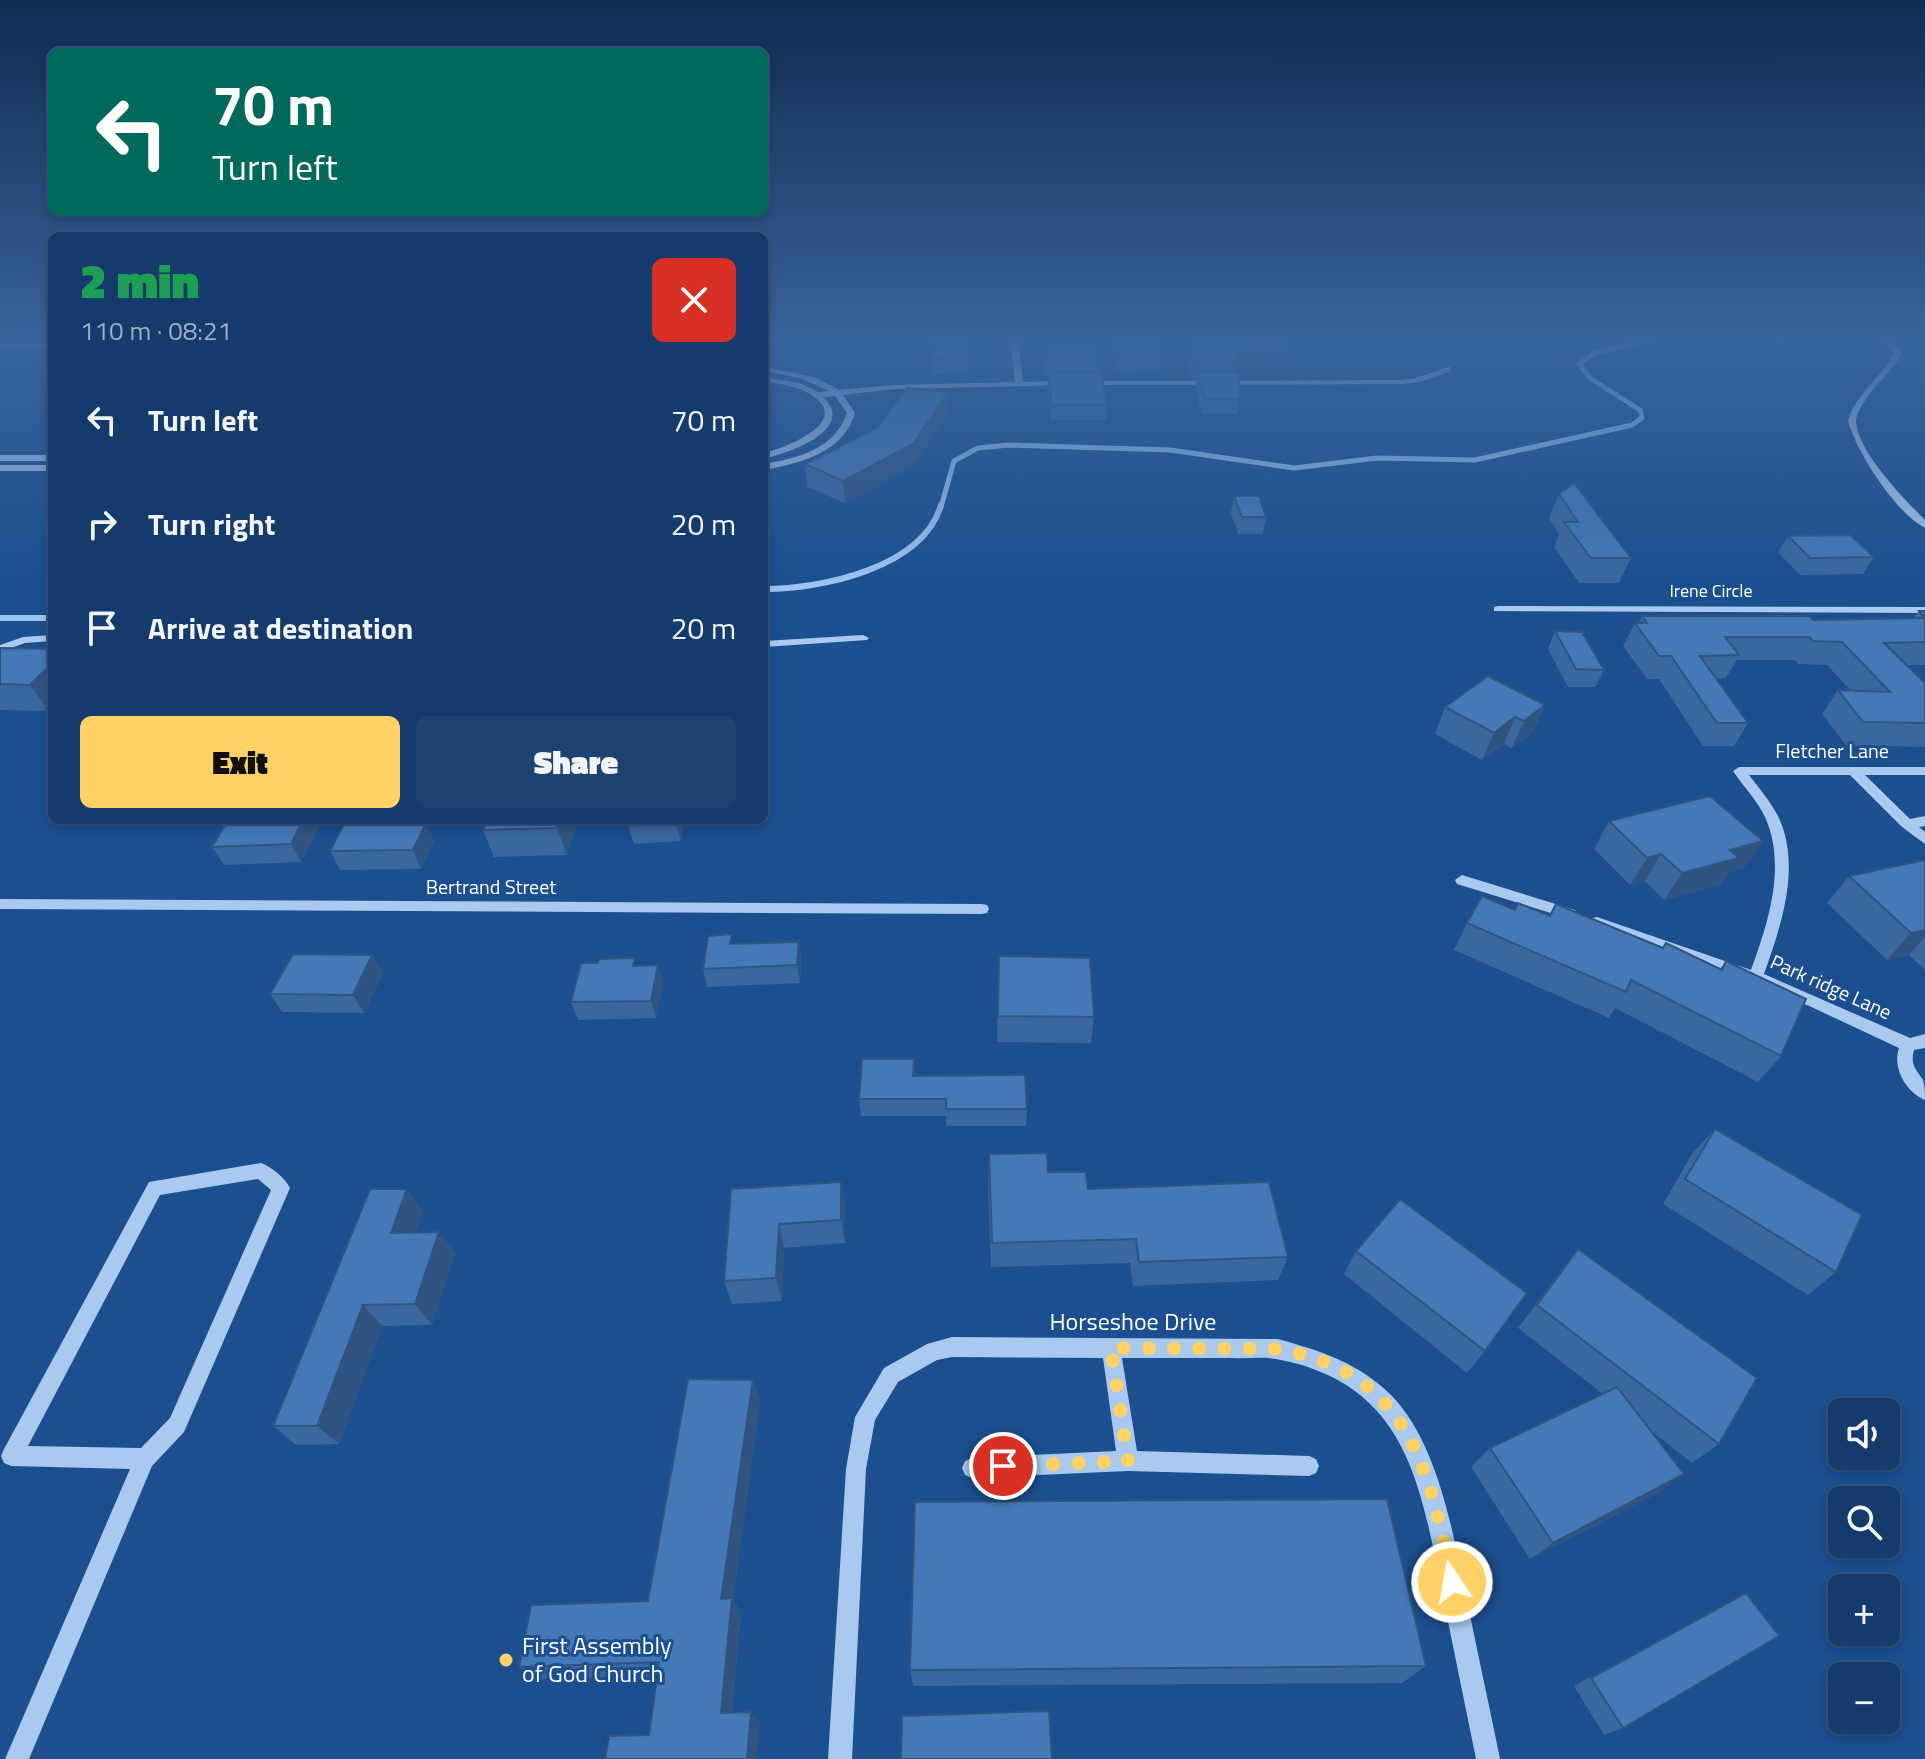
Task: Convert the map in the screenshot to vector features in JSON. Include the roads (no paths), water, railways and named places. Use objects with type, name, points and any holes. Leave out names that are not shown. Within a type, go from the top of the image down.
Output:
[{"type":"street","points":[[768,455],[801,445],[819,432],[826,420]]},
{"type":"street","points":[[768,466],[809,455],[827,446],[843,432],[848,420]]},
{"type":"street","points":[[1852,420],[1866,454],[1894,493],[1925,525]]},
{"type":"street","points":[[0,458],[48,458]]},
{"type":"street","points":[[0,468],[48,468]]},
{"type":"street","name":"Irene Circle","points":[[1498,609],[1925,610]]},
{"type":"street","points":[[0,649],[23,640],[48,638]]},
{"type":"street","points":[[768,644],[863,638]]},
{"type":"street","name":"Fletcher Lane","points":[[1756,977],[1779,912],[1781,860],[1774,822],[1739,771],[1925,771]]},
{"type":"street","points":[[1853,771],[1925,839]]},
{"type":"street","points":[[1907,824],[1925,821]]},
{"type":"street","name":"Park ridge Lane","points":[[1462,880],[1756,977],[1917,1043]]},
{"type":"street","name":"Bertrand Street","points":[[0,904],[982,909]]},
{"type":"street","name":"Park ridge Lane","points":[[1917,1043],[1904,1053],[1903,1062],[1908,1074],[1925,1093]]},
{"type":"street","points":[[17,1759],[145,1459],[177,1425],[281,1188],[261,1171],[155,1188],[11,1456],[145,1459]]},
{"type":"street","name":"Horseshoe Drive","points":[[840,1759],[859,1440],[873,1400],[891,1375],[934,1351],[952,1347],[1278,1349],[1303,1354],[1342,1369],[1388,1406],[1417,1448],[1433,1494],[1488,1759]]},
{"type":"street","points":[[1111,1348],[1128,1461]]},
{"type":"street","points":[[972,1468],[1128,1461],[1309,1466]]},
{"type":"waterway","points":[[941,507],[954,461],[978,448],[1009,445],[1170,450],[1294,468],[1377,458],[1475,460],[1632,425],[1639,420]]},
{"type":"waterway","points":[[768,589],[840,579],[892,559],[914,545],[931,527],[941,505]]},
{"type":"waterway","points":[[0,618],[48,618]]},
{"type":"place","name":"First Assembly of God Church","points":[[506,1660]]}]
